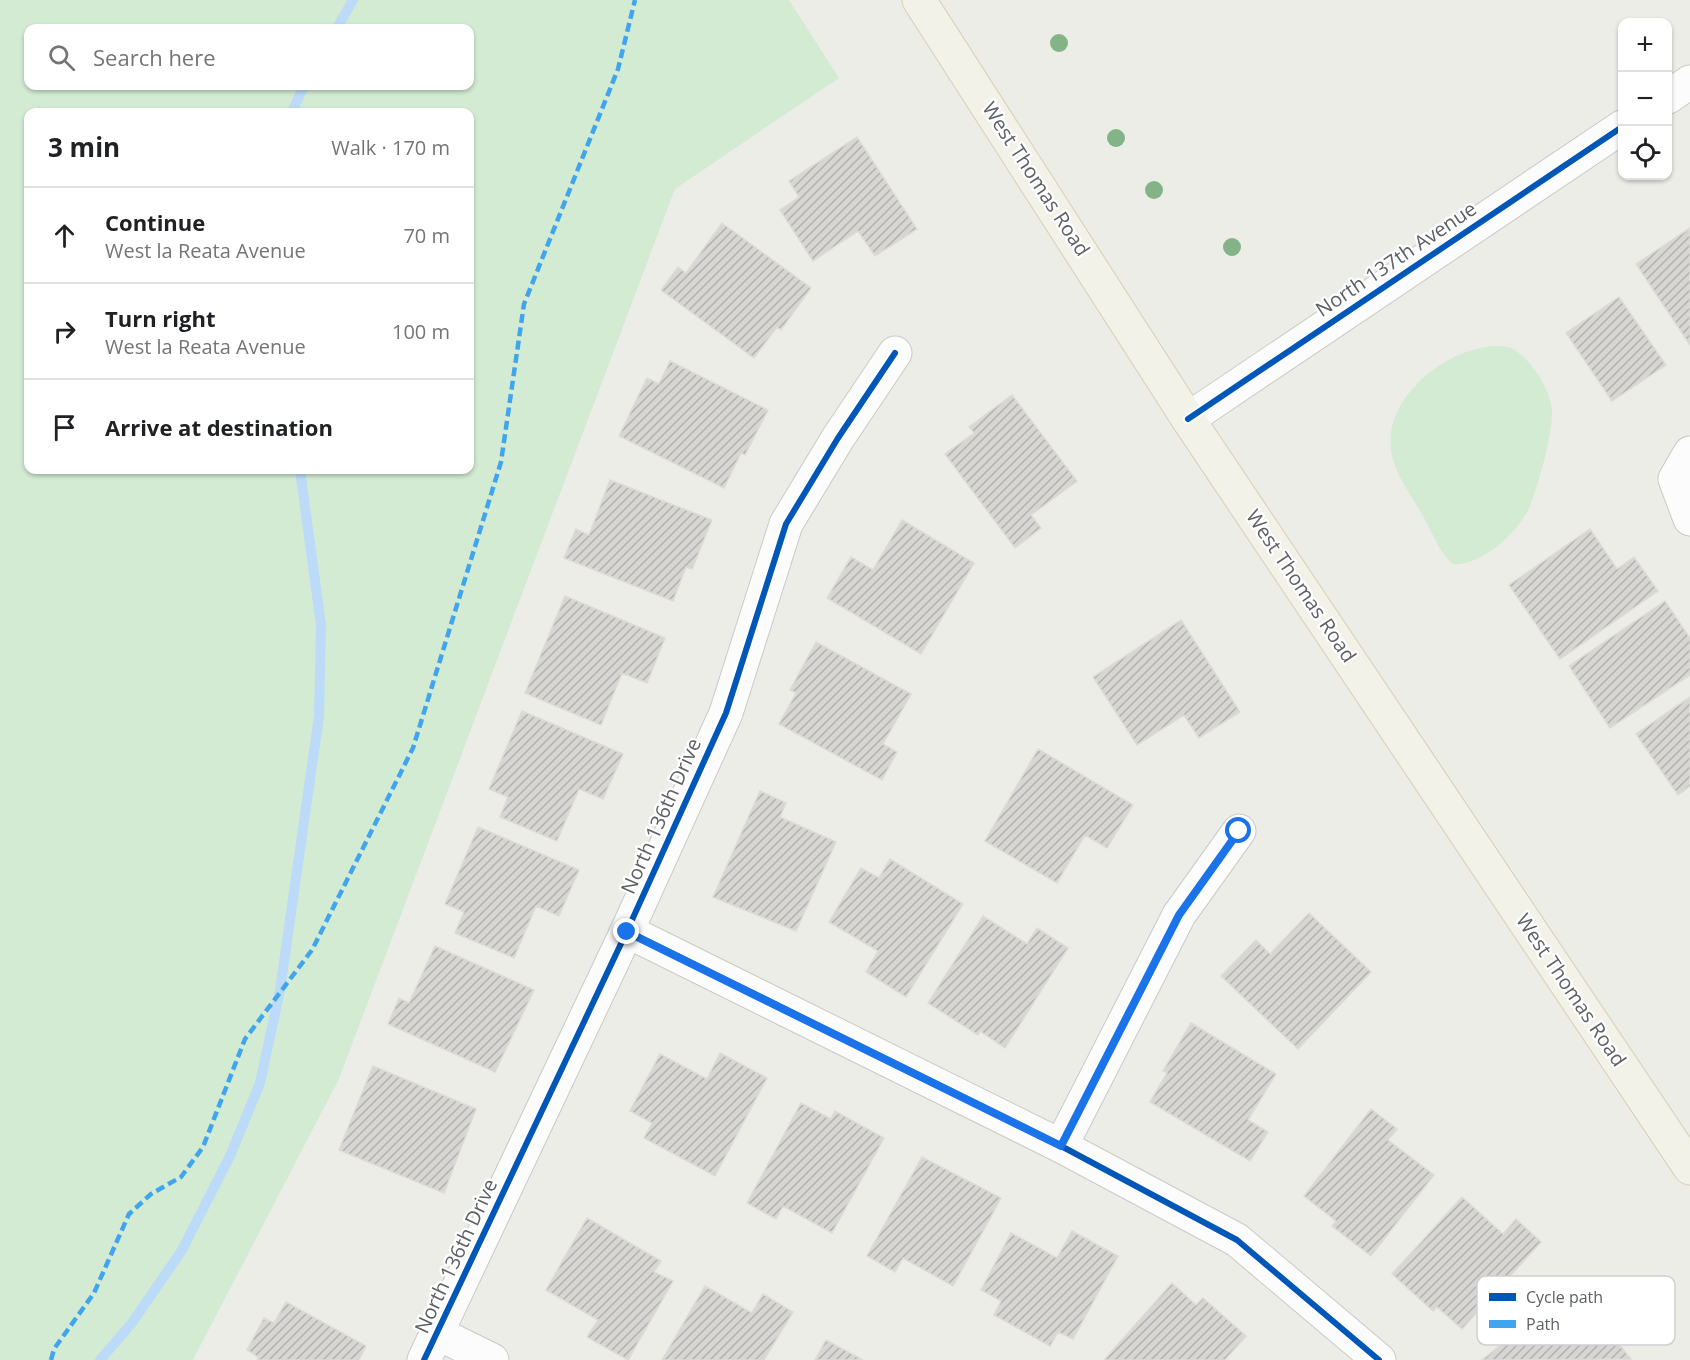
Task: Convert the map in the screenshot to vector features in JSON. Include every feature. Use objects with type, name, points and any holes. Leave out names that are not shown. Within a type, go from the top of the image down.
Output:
[{"type":"main road","name":"West Thomas Road","points":[[919,0],[1188,419],[1690,1168]]},
{"type":"street","points":[[1672,94],[1690,82]]},
{"type":"street","name":"North 137th Avenue","points":[[1188,419],[1618,130]]},
{"type":"street","name":"North 136th Drive","points":[[431,1347],[627,932],[726,712],[786,524],[838,438],[895,353]]},
{"type":"street","points":[[1683,466],[1690,519]]},
{"type":"street","points":[[1061,1146],[1179,915],[1239,831]]},
{"type":"street","points":[[627,932],[1061,1146],[1238,1239],[1379,1360]]},
{"type":"street","points":[[431,1347],[492,1360]]},
{"type":"green space","points":[[0,0],[789,0],[839,78],[675,189],[339,1079],[193,1360],[0,1360]]},
{"type":"green space","points":[[1493,346],[1509,347],[1518,352],[1539,376],[1551,404],[1550,434],[1534,496],[1518,526],[1487,554],[1475,560],[1453,564],[1440,549],[1398,472],[1392,456],[1391,436],[1396,416],[1405,398],[1419,382],[1435,368],[1454,357]]},
{"type":"building","points":[[857,137],[917,229],[875,256],[858,231],[813,261],[780,210],[799,197],[789,181]]},
{"type":"building","points":[[722,223],[811,288],[781,330],[777,327],[754,358],[661,290],[678,267],[686,273]]},
{"type":"building","points":[[1690,228],[1690,345],[1636,264]]},
{"type":"building","points":[[1619,297],[1666,365],[1612,401],[1566,333]]},
{"type":"building","points":[[670,361],[768,410],[745,455],[741,453],[724,488],[619,436],[647,378],[659,384]]},
{"type":"building","points":[[1012,395],[1077,481],[1031,515],[1041,528],[1015,548],[945,454],[974,433],[969,427]]},
{"type":"building","points":[[610,480],[712,520],[692,569],[686,567],[673,601],[564,558],[576,529],[589,535]]},
{"type":"building","points":[[902,520],[974,563],[921,654],[827,598],[851,557],[873,570]]},
{"type":"building","points":[[1590,529],[1617,569],[1634,557],[1658,591],[1560,659],[1509,585]]},
{"type":"building","points":[[565,596],[665,638],[647,683],[622,673],[601,725],[525,693]]},
{"type":"building","points":[[1665,601],[1690,638],[1690,675],[1610,728],[1569,666]]},
{"type":"building","points":[[1181,620],[1240,712],[1199,738],[1184,715],[1137,745],[1093,677]]},
{"type":"building","points":[[816,642],[911,694],[883,744],[897,752],[882,780],[779,724],[796,693],[790,690]]},
{"type":"building","points":[[1690,697],[1690,786],[1678,795],[1636,734]]},
{"type":"building","points":[[522,711],[623,754],[603,799],[579,789],[557,841],[500,817],[508,797],[489,789]]},
{"type":"building","points":[[1038,749],[1133,805],[1107,848],[1085,835],[1057,883],[985,841]]},
{"type":"building","points":[[760,791],[786,803],[780,817],[836,842],[796,931],[713,897]]},
{"type":"building","points":[[478,827],[579,870],[559,916],[536,906],[514,958],[455,933],[464,912],[445,904]]},
{"type":"building","points":[[890,859],[963,904],[906,997],[866,972],[878,951],[829,922],[861,868],[879,878]]},
{"type":"building","points":[[1309,913],[1371,972],[1298,1049],[1221,976],[1256,940],[1270,954]]},
{"type":"building","points":[[983,916],[1027,944],[1037,928],[1068,948],[1005,1048],[980,1031],[978,1035],[928,1003]]},
{"type":"building","points":[[435,946],[534,990],[495,1072],[388,1024],[399,998],[409,1003]]},
{"type":"building","points":[[1191,1023],[1276,1074],[1248,1120],[1268,1132],[1250,1161],[1150,1102],[1167,1073],[1163,1071]]},
{"type":"building","points":[[720,1053],[767,1078],[715,1176],[644,1138],[652,1123],[630,1111],[660,1054],[707,1079]]},
{"type":"building","points":[[373,1066],[476,1109],[444,1193],[339,1150]]},
{"type":"building","points":[[801,1103],[831,1119],[835,1111],[884,1138],[832,1233],[783,1206],[776,1219],[747,1203]]},
{"type":"building","points":[[1371,1109],[1397,1129],[1388,1140],[1434,1175],[1371,1256],[1332,1226],[1336,1221],[1304,1196]]},
{"type":"building","points":[[922,1157],[1001,1198],[953,1286],[903,1258],[895,1272],[867,1256]]},
{"type":"building","points":[[1462,1197],[1503,1234],[1516,1219],[1541,1242],[1510,1276],[1477,1276],[1477,1312],[1462,1329],[1437,1307],[1433,1311],[1392,1274]]},
{"type":"building","points":[[587,1218],[661,1261],[654,1272],[673,1281],[628,1360],[587,1337],[598,1320],[546,1290]]},
{"type":"building","points":[[1072,1231],[1118,1256],[1073,1339],[1058,1332],[1050,1346],[994,1315],[1001,1301],[981,1290],[1011,1233],[1057,1258]]},
{"type":"building","points":[[1172,1283],[1196,1305],[1203,1298],[1246,1336],[1225,1360],[1104,1360]]},
{"type":"building","points":[[705,1286],[752,1313],[763,1294],[793,1312],[764,1360],[662,1360]]},
{"type":"building","points":[[286,1302],[366,1346],[359,1360],[257,1360],[258,1357],[247,1350],[264,1318],[274,1323]]},
{"type":"building","points":[[826,1340],[863,1360],[815,1360]]},
{"type":"building","points":[[1501,1345],[1620,1345],[1631,1359],[1482,1360]]},
{"type":"waterway","points":[[339,24],[353,0]]},
{"type":"waterway","points":[[294,108],[302,90]]},
{"type":"waterway","points":[[100,1360],[132,1323],[182,1250],[230,1156],[260,1083],[280,990],[319,716],[321,625],[301,474]]},
{"type":"marked path","points":[[51,1360],[54,1349],[94,1293],[129,1214],[151,1194],[181,1177],[203,1147],[245,1039],[312,950],[413,748],[501,462],[524,304],[618,69],[635,0]]},
{"type":"cycle path","points":[[1188,419],[1618,130]]},
{"type":"cycle path","points":[[424,1360],[627,931],[726,713],[786,524],[838,438],[895,353]]},
{"type":"cycle path","points":[[627,931],[1061,1146],[1237,1240],[1379,1360]]},
{"type":"route","points":[[627,932],[1061,1146],[1179,915],[1239,831]]}]
